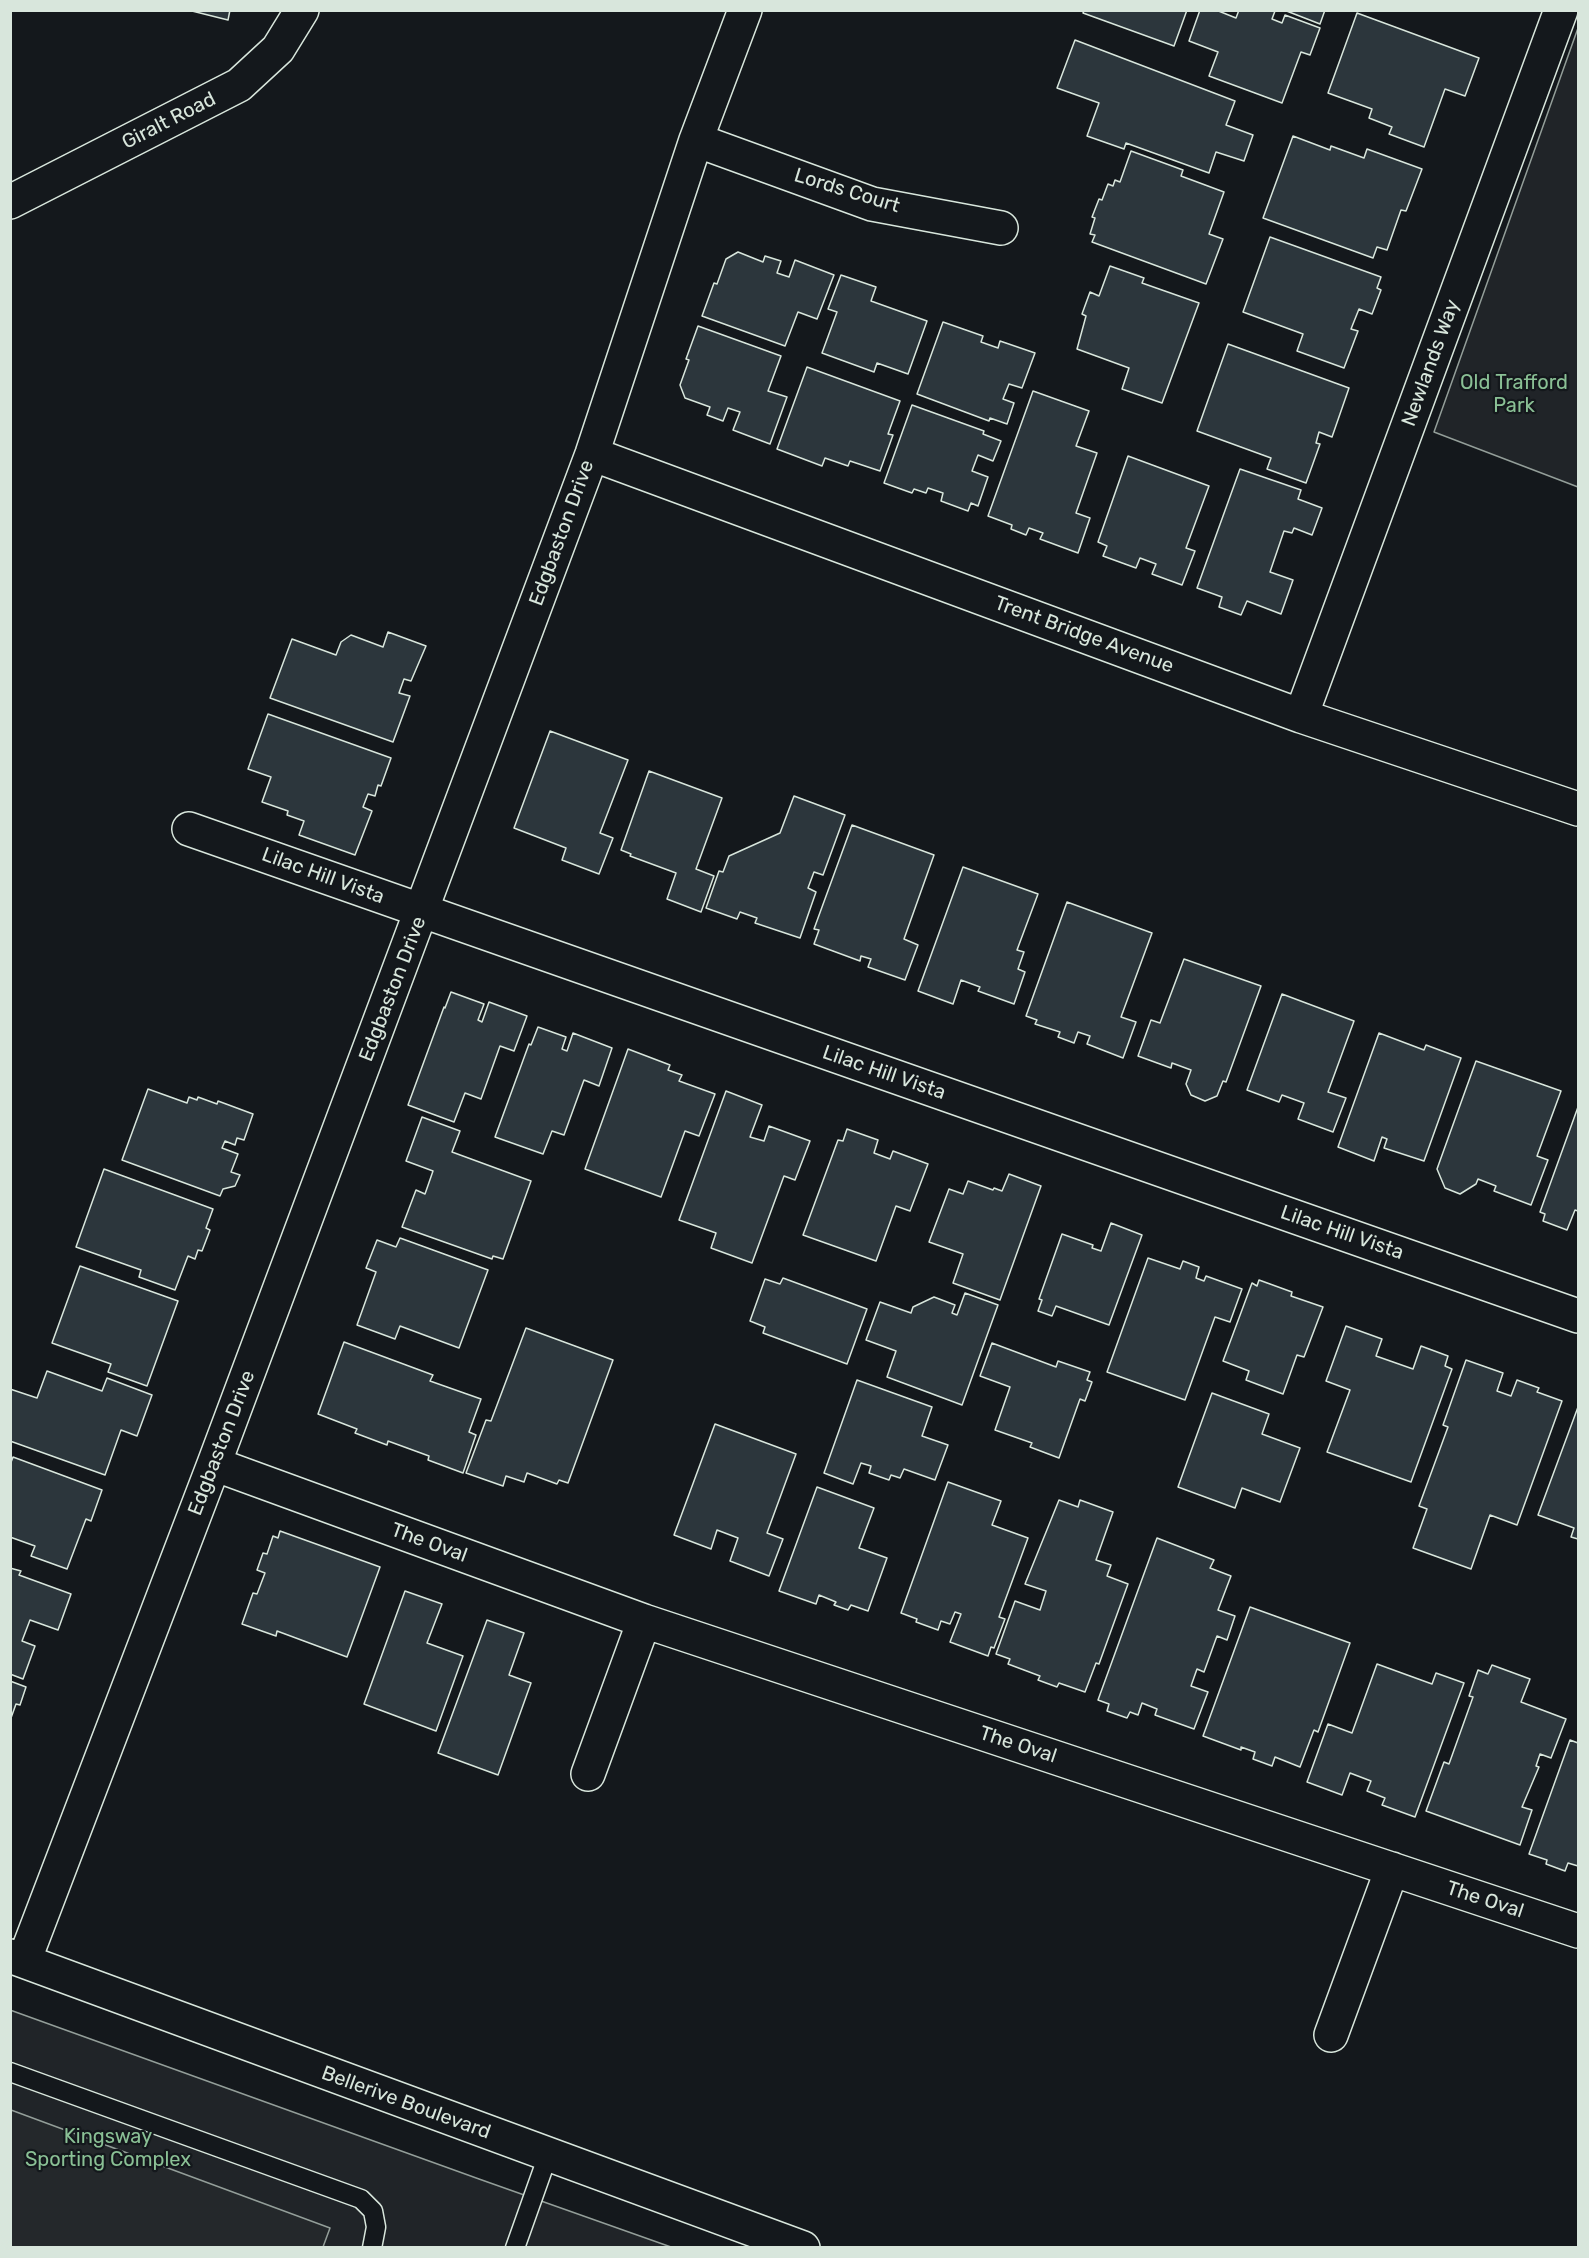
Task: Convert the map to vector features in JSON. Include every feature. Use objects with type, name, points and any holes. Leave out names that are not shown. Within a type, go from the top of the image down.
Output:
[{"type":"street","name":"Giralt Road","points":[[10,202],[239,85],[278,49],[302,10]]},
{"type":"street","name":"Edgbaston Drive","points":[[17,1958],[214,1464],[422,912],[592,454],[696,140],[745,10]]},
{"type":"street","name":"Newlands Way","points":[[1301,716],[1561,10]]},
{"type":"street","name":"Lords Court","points":[[696,140],[872,204],[1001,228]]},
{"type":"street","name":"Trent Bridge Avenue","points":[[592,454],[1301,716],[1578,809]]},
{"type":"street","name":"Lilac Hill Vista","points":[[189,829],[1578,1316]]},
{"type":"street","name":"The Oval","points":[[214,1464],[644,1621],[1578,1931]]},
{"type":"street","points":[[588,1774],[644,1621]]},
{"type":"street","points":[[1331,2035],[1392,1869]]},
{"type":"street","name":"Bellerive Boulevard","points":[[17,1958],[803,2247]]},
{"type":"lane","points":[[10,2072],[361,2199],[373,2211],[375,2219],[376,2227],[372,2247]]},
{"type":"lane","points":[[514,2247],[548,2155]]},
{"type":"green space","name":"Old Trafford Park","points":[[1578,28],[1578,487],[1434,432]]},
{"type":"green space","name":"Kingsway Sporting Complex","points":[[10,2010],[479,2179],[671,2247],[11,2247]]},
{"type":"shaded area","points":[[11,2110],[330,2228],[323,2247],[11,2247]]},
{"type":"building","points":[[188,10],[230,10],[228,20]]},
{"type":"building","points":[[1084,10],[1187,10],[1174,46],[1083,13]]},
{"type":"building","points":[[1200,10],[1216,10],[1236,18],[1239,10],[1273,10],[1275,11],[1272,19],[1282,23],[1285,15],[1320,28],[1310,55],[1301,52],[1282,103],[1209,76],[1218,52],[1189,41]]},
{"type":"building","points":[[1284,10],[1325,10],[1320,24]]},
{"type":"building","points":[[1357,13],[1479,58],[1465,96],[1445,89],[1424,147],[1389,134],[1392,127],[1369,118],[1372,109],[1328,93]]},
{"type":"building","points":[[1075,40],[1235,101],[1226,125],[1253,135],[1244,161],[1216,152],[1209,173],[1126,143],[1124,149],[1087,136],[1099,103],[1057,88]]},
{"type":"building","points":[[1293,136],[1330,150],[1331,146],[1364,158],[1367,149],[1422,169],[1406,211],[1401,210],[1387,250],[1377,247],[1373,258],[1263,218]]},
{"type":"building","points":[[1131,151],[1183,170],[1181,176],[1224,192],[1209,234],[1223,239],[1206,284],[1092,242],[1095,235],[1090,234],[1095,218],[1092,217],[1099,199],[1102,200],[1108,184],[1113,186],[1115,180],[1120,182]]},
{"type":"building","points":[[1270,237],[1381,277],[1377,288],[1381,290],[1372,314],[1359,309],[1351,329],[1358,331],[1344,368],[1297,351],[1303,334],[1243,312]]},
{"type":"building","points":[[738,252],[763,262],[765,256],[781,261],[777,273],[789,277],[795,260],[834,275],[817,319],[798,312],[785,346],[702,316],[726,259]]},
{"type":"building","points":[[1110,266],[1144,278],[1142,283],[1199,303],[1162,403],[1122,389],[1129,368],[1077,349],[1086,316],[1082,314],[1090,292],[1099,296]]},
{"type":"building","points":[[841,275],[876,287],[871,301],[927,321],[908,374],[877,363],[874,372],[822,353],[837,312],[828,309]]},
{"type":"building","points":[[943,322],[983,336],[981,342],[998,348],[1000,341],[1035,353],[1022,388],[1009,384],[1003,399],[1014,403],[1007,424],[990,418],[989,421],[917,394]]},
{"type":"building","points":[[698,326],[781,356],[768,391],[787,397],[770,444],[733,430],[740,412],[728,408],[723,421],[707,415],[710,407],[685,398],[680,385],[689,360],[686,359]]},
{"type":"building","points":[[1228,344],[1349,388],[1332,437],[1319,432],[1316,443],[1320,444],[1306,483],[1267,469],[1271,458],[1197,431]]},
{"type":"building","points":[[807,367],[900,401],[888,434],[893,435],[880,471],[850,461],[848,466],[825,458],[822,466],[777,449]]},
{"type":"building","points":[[1033,391],[1089,411],[1076,446],[1097,453],[1076,513],[1090,518],[1078,553],[1040,539],[1043,533],[1029,528],[1026,535],[1011,529],[1012,525],[988,516]]},
{"type":"building","points":[[912,405],[984,431],[983,434],[1001,441],[993,461],[978,455],[972,471],[988,477],[978,506],[971,503],[968,511],[941,501],[943,493],[928,488],[926,493],[914,489],[912,493],[884,483]]},
{"type":"building","points":[[1128,456],[1209,486],[1186,548],[1195,551],[1182,585],[1152,574],[1156,564],[1140,558],[1136,568],[1103,556],[1107,546],[1098,542]]},
{"type":"building","points":[[1240,469],[1301,490],[1298,499],[1322,508],[1312,535],[1294,528],[1292,533],[1284,531],[1270,572],[1293,580],[1281,614],[1247,601],[1241,615],[1219,607],[1222,597],[1197,588]]},
{"type":"building","points":[[388,632],[426,646],[411,681],[404,679],[399,693],[410,696],[393,742],[270,698],[292,639],[336,655],[341,642],[351,635],[383,647]]},
{"type":"building","points":[[268,714],[391,758],[381,786],[378,785],[375,796],[368,794],[363,807],[372,811],[355,855],[299,835],[304,821],[287,815],[288,811],[262,802],[271,777],[248,769]]},
{"type":"building","points":[[550,731],[628,760],[600,833],[613,838],[599,874],[562,860],[566,848],[514,828]]},
{"type":"building","points":[[649,771],[722,798],[696,869],[714,876],[701,912],[667,899],[676,873],[630,856],[631,854],[621,850]]},
{"type":"building","points":[[794,796],[845,815],[823,875],[814,872],[808,888],[816,892],[800,938],[755,923],[757,918],[740,912],[737,919],[706,908],[719,871],[723,872],[729,856],[780,833]]},
{"type":"building","points":[[852,825],[934,855],[904,939],[918,945],[905,980],[868,967],[871,959],[861,956],[860,961],[814,944],[819,930],[814,929]]},
{"type":"building","points":[[963,867],[1038,894],[1017,950],[1024,952],[1018,969],[1025,972],[1014,1004],[978,991],[980,987],[961,980],[953,1004],[918,991]]},
{"type":"building","points":[[1067,902],[1152,933],[1121,1017],[1136,1022],[1123,1058],[1087,1044],[1090,1036],[1078,1032],[1074,1043],[1058,1037],[1060,1032],[1035,1024],[1037,1020],[1026,1016]]},
{"type":"building","points":[[1184,959],[1261,986],[1226,1082],[1223,1081],[1217,1096],[1205,1101],[1191,1095],[1186,1084],[1191,1070],[1172,1063],[1171,1068],[1138,1056],[1151,1020],[1160,1023]]},
{"type":"building","points":[[451,992],[484,1004],[478,1020],[482,1022],[489,1002],[527,1016],[514,1051],[500,1046],[481,1099],[465,1093],[454,1122],[408,1105]]},
{"type":"building","points":[[1282,994],[1354,1021],[1328,1092],[1346,1098],[1333,1132],[1298,1119],[1304,1103],[1282,1095],[1279,1102],[1247,1090]]},
{"type":"building","points":[[538,1027],[566,1037],[562,1049],[567,1051],[573,1033],[612,1048],[599,1086],[584,1080],[564,1135],[552,1131],[543,1154],[495,1137],[529,1044],[531,1045]]},
{"type":"building","points":[[1379,1033],[1424,1050],[1426,1045],[1461,1058],[1424,1161],[1384,1148],[1387,1139],[1382,1137],[1374,1161],[1338,1147]]},
{"type":"building","points":[[628,1049],[670,1065],[668,1070],[682,1075],[679,1081],[715,1094],[699,1136],[685,1131],[661,1197],[585,1169]]},
{"type":"building","points":[[1476,1061],[1561,1091],[1537,1156],[1548,1160],[1531,1205],[1494,1191],[1496,1186],[1478,1179],[1476,1184],[1460,1194],[1445,1188],[1437,1169]]},
{"type":"building","points":[[148,1089],[187,1103],[189,1097],[197,1100],[198,1097],[217,1104],[218,1101],[253,1114],[244,1140],[237,1138],[235,1145],[225,1141],[222,1148],[238,1154],[231,1172],[240,1175],[235,1186],[223,1189],[220,1196],[122,1160]]},
{"type":"building","points":[[726,1091],[762,1105],[750,1137],[764,1141],[769,1126],[810,1141],[795,1180],[784,1176],[752,1263],[711,1248],[716,1233],[679,1220]]},
{"type":"building","points":[[1578,1107],[1578,1211],[1575,1210],[1567,1230],[1543,1221],[1545,1214],[1540,1212]]},
{"type":"building","points":[[422,1117],[460,1131],[452,1152],[531,1181],[503,1259],[493,1256],[492,1259],[402,1227],[416,1190],[425,1194],[433,1171],[406,1161]]},
{"type":"building","points":[[847,1129],[878,1140],[874,1153],[890,1159],[893,1151],[928,1164],[910,1211],[896,1206],[876,1261],[803,1235],[838,1140],[843,1141]]},
{"type":"building","points":[[104,1169],[213,1209],[206,1228],[210,1230],[202,1251],[198,1250],[195,1259],[188,1256],[175,1290],[139,1277],[141,1270],[76,1247]]},
{"type":"building","points":[[1009,1174],[1041,1186],[1000,1300],[953,1283],[963,1254],[929,1242],[949,1189],[963,1194],[968,1181],[1002,1191]]},
{"type":"building","points":[[1111,1223],[1142,1235],[1109,1325],[1056,1306],[1052,1316],[1038,1311],[1042,1300],[1039,1299],[1062,1234],[1093,1245],[1092,1248],[1101,1251]]},
{"type":"building","points":[[400,1238],[488,1270],[459,1348],[400,1326],[395,1339],[357,1325],[376,1272],[366,1268],[377,1240],[396,1247]]},
{"type":"building","points":[[1148,1258],[1180,1269],[1183,1261],[1199,1267],[1196,1278],[1204,1281],[1206,1276],[1242,1289],[1230,1322],[1215,1317],[1185,1400],[1107,1372]]},
{"type":"building","points":[[80,1266],[178,1301],[147,1386],[108,1372],[111,1364],[52,1343]]},
{"type":"building","points":[[783,1278],[867,1309],[847,1364],[763,1333],[765,1327],[750,1321],[765,1279],[780,1284]]},
{"type":"building","points":[[1259,1280],[1292,1292],[1291,1296],[1323,1307],[1304,1357],[1297,1355],[1283,1394],[1246,1380],[1249,1371],[1223,1361],[1252,1283],[1257,1286]]},
{"type":"building","points":[[965,1293],[998,1305],[962,1405],[887,1377],[896,1351],[866,1340],[880,1302],[911,1313],[913,1307],[934,1297],[955,1305],[952,1313],[957,1315]]},
{"type":"building","points":[[1346,1326],[1382,1339],[1376,1356],[1413,1369],[1421,1346],[1448,1356],[1445,1366],[1452,1369],[1411,1482],[1327,1452],[1350,1390],[1326,1381]]},
{"type":"building","points":[[526,1328],[613,1360],[568,1483],[559,1480],[557,1484],[527,1473],[524,1482],[506,1476],[503,1486],[466,1473],[486,1420],[491,1421]]},
{"type":"building","points":[[344,1342],[433,1375],[430,1381],[481,1399],[469,1432],[476,1435],[463,1473],[428,1460],[429,1456],[388,1441],[387,1445],[355,1433],[357,1429],[318,1414]]},
{"type":"building","points":[[992,1343],[1056,1367],[1058,1361],[1090,1372],[1087,1380],[1092,1382],[1085,1401],[1080,1399],[1059,1458],[1030,1447],[1032,1443],[995,1430],[1010,1387],[980,1376]]},
{"type":"building","points":[[1466,1360],[1503,1373],[1497,1391],[1511,1396],[1517,1380],[1539,1388],[1537,1392],[1562,1401],[1517,1525],[1490,1515],[1471,1569],[1413,1548],[1427,1509],[1419,1506],[1448,1427],[1443,1425]]},
{"type":"building","points":[[47,1371],[102,1391],[107,1378],[152,1395],[137,1436],[121,1430],[105,1475],[10,1441],[10,1389],[37,1398]]},
{"type":"building","points":[[857,1380],[932,1407],[922,1436],[948,1445],[935,1480],[904,1469],[900,1478],[891,1475],[889,1480],[869,1473],[871,1466],[861,1463],[853,1484],[824,1473]]},
{"type":"building","points":[[1212,1393],[1269,1414],[1262,1434],[1300,1448],[1280,1502],[1242,1488],[1235,1508],[1178,1487]]},
{"type":"building","points":[[1578,1407],[1578,1539],[1571,1537],[1574,1528],[1538,1515]]},
{"type":"building","points":[[715,1424],[796,1454],[767,1533],[783,1539],[769,1576],[730,1561],[738,1538],[717,1530],[711,1549],[674,1535]]},
{"type":"building","points":[[13,1457],[102,1490],[91,1521],[86,1519],[67,1569],[31,1556],[35,1546],[10,1537],[10,1465]]},
{"type":"building","points":[[948,1482],[1001,1501],[992,1525],[1028,1538],[999,1617],[1005,1619],[994,1648],[991,1647],[988,1656],[950,1642],[961,1614],[955,1612],[950,1624],[941,1621],[938,1630],[916,1622],[917,1619],[901,1613]]},
{"type":"building","points":[[817,1487],[874,1508],[859,1548],[887,1558],[868,1611],[851,1605],[848,1610],[834,1605],[836,1602],[819,1595],[816,1604],[779,1591]]},
{"type":"building","points":[[1059,1500],[1078,1507],[1080,1500],[1113,1512],[1096,1560],[1111,1565],[1107,1576],[1128,1584],[1099,1664],[1096,1663],[1085,1692],[1059,1683],[1057,1687],[1038,1680],[1040,1676],[1008,1664],[1010,1659],[996,1654],[1015,1601],[1040,1610],[1046,1591],[1025,1584]]},
{"type":"building","points":[[280,1531],[380,1567],[347,1657],[277,1631],[276,1636],[242,1624],[253,1593],[257,1594],[265,1573],[257,1570],[263,1553],[267,1554],[273,1536],[278,1538]]},
{"type":"building","points":[[1157,1538],[1214,1560],[1210,1568],[1231,1576],[1218,1610],[1235,1616],[1227,1640],[1217,1636],[1204,1672],[1197,1669],[1191,1686],[1208,1692],[1194,1729],[1155,1715],[1157,1709],[1142,1703],[1138,1715],[1130,1712],[1127,1718],[1107,1711],[1109,1704],[1098,1700]]},
{"type":"building","points":[[10,1568],[21,1571],[19,1575],[71,1594],[58,1630],[30,1620],[22,1641],[35,1646],[23,1679],[10,1674]]},
{"type":"building","points":[[405,1591],[442,1604],[427,1643],[463,1656],[436,1731],[364,1704]]},
{"type":"building","points":[[1250,1607],[1350,1643],[1318,1732],[1314,1730],[1300,1767],[1275,1757],[1272,1766],[1253,1759],[1255,1752],[1241,1747],[1241,1750],[1203,1736]]},
{"type":"building","points":[[487,1620],[524,1633],[509,1675],[531,1683],[498,1775],[438,1753]]},
{"type":"building","points":[[1377,1664],[1432,1684],[1436,1673],[1464,1683],[1415,1817],[1382,1805],[1385,1798],[1367,1791],[1371,1781],[1350,1773],[1342,1795],[1307,1782],[1328,1724],[1352,1733]]},
{"type":"building","points":[[1492,1665],[1530,1679],[1521,1702],[1566,1719],[1551,1758],[1540,1754],[1536,1766],[1539,1767],[1522,1807],[1532,1810],[1520,1845],[1426,1811],[1444,1762],[1449,1764],[1473,1697],[1469,1696],[1478,1670],[1488,1674]]},
{"type":"building","points":[[10,1681],[26,1687],[20,1705],[16,1704],[11,1718]]},
{"type":"building","points":[[1570,1740],[1578,1743],[1578,1866],[1568,1863],[1565,1871],[1546,1864],[1547,1860],[1529,1854]]}]
